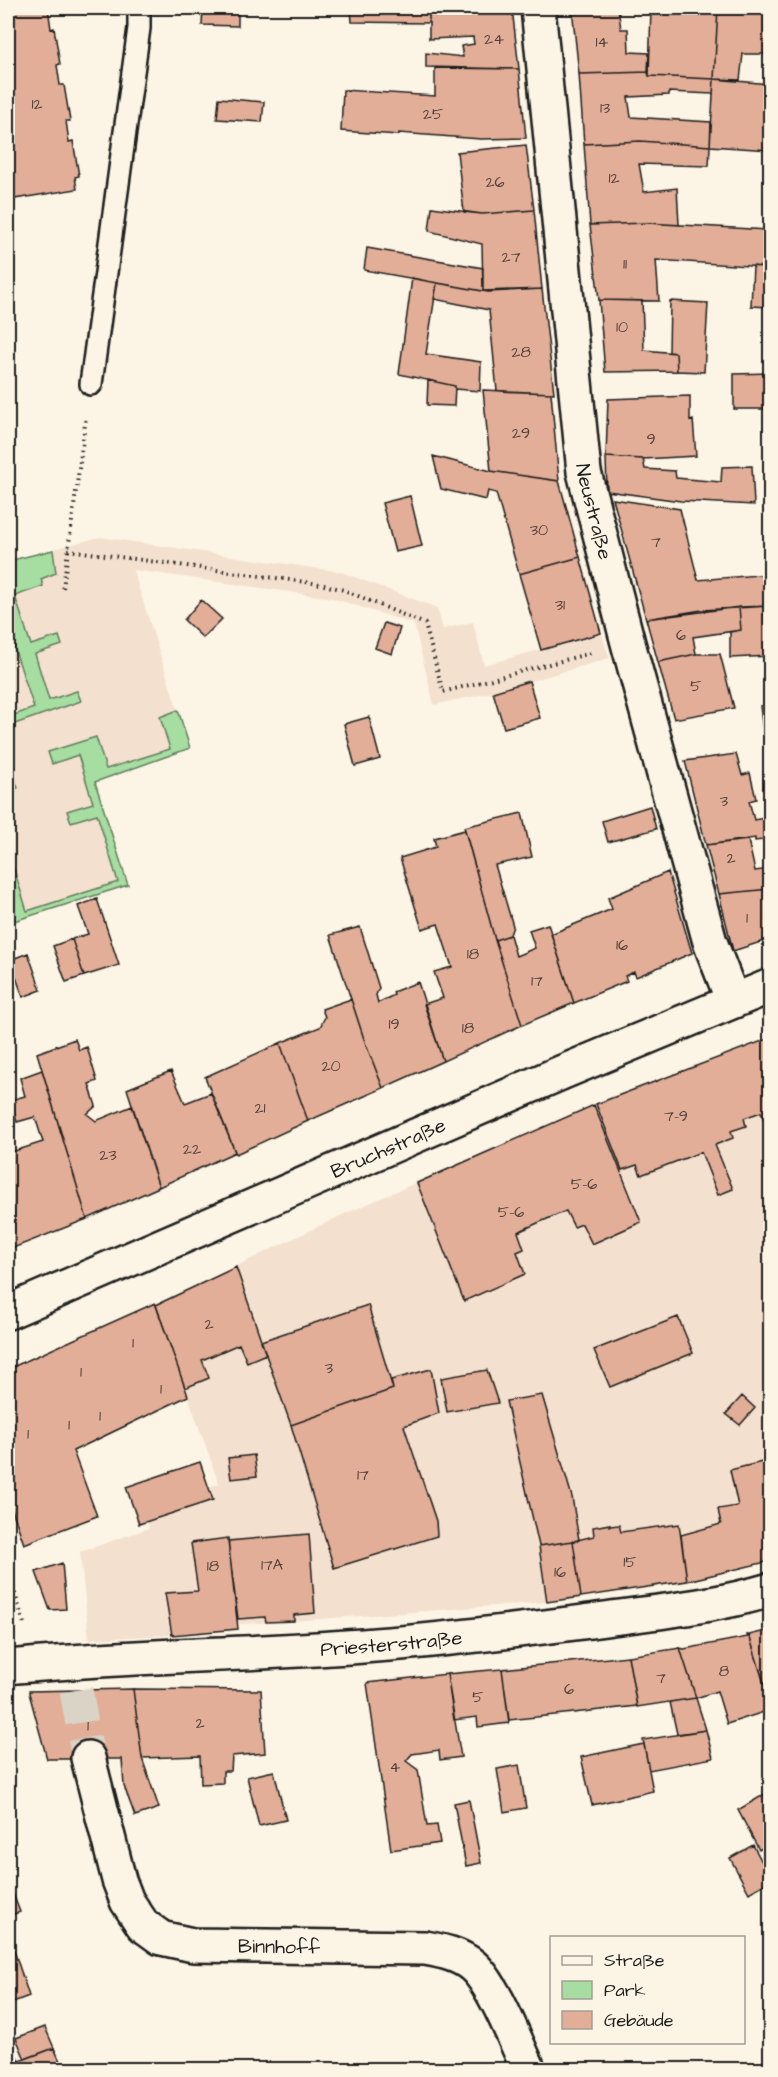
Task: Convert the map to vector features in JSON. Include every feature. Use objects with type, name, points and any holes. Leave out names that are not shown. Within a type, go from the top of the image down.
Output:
[{"type":"street","name":"Neustraße","points":[[538,8],[584,472],[710,942],[733,1000]]},
{"type":"street","name":"Bruchstraße","points":[[8,1312],[733,1000],[771,986]]},
{"type":"street","name":"Priesterstraße","points":[[22,1666],[75,1676],[500,1632],[675,1609],[771,1590]]},
{"type":"street","name":"Binnhoff","points":[[88,1758],[119,1880],[127,1901],[143,1925],[161,1938],[193,1945],[424,1948],[450,1953],[472,1965],[485,1980],[529,2070]]},
{"type":"lane","points":[[91,384],[138,40],[139,8]]},
{"type":"path","points":[[63,588],[91,384]]},
{"type":"path","points":[[68,550],[320,584],[344,590],[425,624],[442,692],[628,643]]},
{"type":"path","points":[[8,1570],[22,1666]]},
{"type":"shaded area","points":[[100,537],[341,572],[437,608],[443,629],[473,622],[484,665],[601,633],[610,658],[493,692],[434,705],[414,624],[332,598],[133,570],[190,748],[95,781],[128,885],[8,923],[8,561]]},
{"type":"shaded area","points":[[770,1038],[770,1561],[687,1581],[547,1602],[238,1624],[238,1629],[89,1639],[80,1552],[149,1528],[147,1521],[212,1499],[208,1487],[219,1484],[156,1305],[340,1216],[596,1104]]},
{"type":"green space","points":[[53,550],[56,573],[41,579],[43,586],[15,596],[31,645],[59,636],[62,645],[35,654],[49,700],[77,691],[81,701],[9,726],[8,717],[34,708],[13,644],[8,645],[8,561]]},
{"type":"green space","points":[[178,710],[190,748],[95,782],[128,885],[8,923],[8,850],[27,911],[118,882],[97,814],[71,822],[67,811],[93,803],[78,755],[52,764],[48,752],[96,737],[106,769],[170,749],[160,717]]},
{"type":"green space","points":[[11,768],[18,788],[8,791],[8,769]]},
{"type":"building","points":[[8,8],[48,8],[60,64],[57,65],[60,85],[64,85],[70,121],[66,121],[69,142],[73,141],[79,176],[75,177],[77,189],[8,200]]},
{"type":"building","points":[[203,8],[238,8],[238,26],[202,25]]},
{"type":"building","points":[[351,8],[429,8],[429,23],[352,22]]},
{"type":"building","points":[[429,8],[512,8],[519,69],[426,67],[426,53],[463,57],[461,46],[474,44],[473,37],[429,39]]},
{"type":"building","points":[[572,8],[618,8],[621,29],[628,29],[629,52],[649,53],[648,72],[579,74]]},
{"type":"building","points":[[651,8],[718,8],[714,79],[649,76]]},
{"type":"building","points":[[718,8],[770,8],[767,54],[743,54],[740,80],[714,79]]},
{"type":"building","points":[[435,68],[519,69],[526,138],[481,139],[341,131],[343,90],[435,96]]},
{"type":"building","points":[[648,72],[649,76],[714,79],[713,94],[669,92],[669,95],[628,97],[631,117],[711,122],[710,146],[640,141],[584,144],[579,74]]},
{"type":"building","points":[[714,79],[770,84],[770,150],[710,146]]},
{"type":"building","points":[[219,98],[264,102],[262,122],[217,119]]},
{"type":"building","points":[[640,141],[710,146],[709,166],[639,164],[644,192],[677,188],[679,225],[647,223],[590,225],[584,144]]},
{"type":"building","points":[[526,145],[534,210],[482,214],[464,212],[457,152]]},
{"type":"building","points":[[432,207],[482,214],[534,210],[542,289],[483,291],[482,244],[429,231]]},
{"type":"building","points":[[647,223],[768,230],[764,267],[656,260],[659,301],[599,300],[590,225]]},
{"type":"building","points":[[768,230],[770,230],[770,307],[751,306],[753,266],[764,267]]},
{"type":"building","points":[[367,248],[483,268],[483,291],[364,270]]},
{"type":"building","points":[[412,278],[437,283],[426,354],[481,362],[480,391],[455,389],[455,386],[399,374]]},
{"type":"building","points":[[437,283],[488,292],[542,289],[554,393],[497,391],[489,310],[434,299]]},
{"type":"building","points":[[599,300],[642,301],[644,350],[676,353],[677,371],[605,372]]},
{"type":"building","points":[[670,301],[708,303],[704,372],[677,371],[676,353],[669,352]]},
{"type":"building","points":[[770,373],[770,409],[734,409],[734,374]]},
{"type":"building","points":[[428,380],[455,386],[454,406],[427,405]]},
{"type":"building","points":[[483,390],[551,393],[559,481],[491,471]]},
{"type":"building","points":[[690,396],[690,421],[693,420],[696,456],[643,459],[606,457],[608,399]]},
{"type":"building","points":[[433,456],[491,471],[559,481],[580,557],[519,574],[496,493],[488,491],[486,500],[441,489]]},
{"type":"building","points":[[606,457],[643,459],[645,469],[675,471],[676,478],[721,482],[722,467],[752,466],[754,505],[681,501],[607,491]]},
{"type":"building","points":[[410,496],[422,546],[395,552],[382,503]]},
{"type":"building","points":[[613,499],[680,509],[698,580],[770,574],[770,606],[702,610],[646,619]]},
{"type":"building","points":[[580,557],[601,633],[541,650],[519,574]]},
{"type":"building","points":[[201,600],[222,619],[203,638],[184,620]]},
{"type":"building","points":[[770,606],[770,656],[730,658],[730,632],[741,630],[739,607]]},
{"type":"building","points":[[739,607],[741,630],[693,637],[696,654],[658,662],[646,619]]},
{"type":"building","points":[[384,623],[400,628],[392,654],[375,648]]},
{"type":"building","points":[[696,654],[720,654],[734,708],[674,719],[658,662]]},
{"type":"building","points":[[529,681],[540,718],[504,728],[493,692]]},
{"type":"building","points":[[770,705],[770,747],[765,748],[760,706]]},
{"type":"building","points":[[369,717],[380,759],[355,766],[344,724]]},
{"type":"building","points":[[770,747],[770,762],[766,762],[765,748]]},
{"type":"building","points":[[736,754],[742,775],[750,773],[756,799],[749,801],[754,820],[770,817],[770,839],[755,841],[755,838],[706,845],[685,761]]},
{"type":"building","points":[[650,806],[656,829],[608,842],[602,821]]},
{"type":"building","points":[[522,813],[532,857],[495,865],[513,926],[510,935],[495,940],[464,827]]},
{"type":"building","points":[[465,830],[495,940],[522,1025],[443,1061],[424,1004],[443,998],[434,972],[452,967],[438,924],[422,929],[400,858],[436,847],[434,838]]},
{"type":"building","points":[[748,840],[755,871],[770,869],[770,889],[719,894],[706,845]]},
{"type":"building","points":[[668,872],[692,953],[636,977],[634,972],[625,976],[627,981],[574,1003],[551,934],[612,909],[608,898]]},
{"type":"building","points":[[770,889],[770,939],[733,951],[719,894]]},
{"type":"building","points":[[97,899],[119,965],[84,976],[72,939],[88,934],[78,906]]},
{"type":"building","points":[[548,924],[574,1003],[522,1025],[495,940],[510,935],[516,956],[535,948],[529,930]]},
{"type":"building","points":[[360,927],[379,988],[376,995],[378,1003],[394,995],[393,992],[418,982],[443,1061],[383,1088],[365,1042],[330,935]]},
{"type":"building","points":[[72,939],[84,976],[66,982],[53,946]]},
{"type":"building","points":[[28,953],[41,990],[23,997],[10,960]]},
{"type":"building","points":[[351,999],[383,1088],[308,1121],[280,1043],[320,1027],[325,1017],[322,1009]]},
{"type":"building","points":[[770,1038],[770,1136],[761,1112],[744,1118],[746,1126],[731,1131],[733,1138],[715,1145],[733,1189],[718,1195],[701,1152],[641,1175],[637,1165],[622,1170],[596,1104]]},
{"type":"building","points":[[75,1039],[79,1050],[87,1047],[97,1081],[89,1084],[96,1106],[87,1114],[96,1121],[132,1106],[159,1187],[87,1219],[37,1053]]},
{"type":"building","points":[[280,1043],[308,1121],[236,1154],[205,1077]]},
{"type":"building","points":[[42,1070],[87,1219],[8,1250],[8,1153],[43,1142],[35,1117],[17,1122],[11,1100],[25,1096],[20,1078]]},
{"type":"building","points":[[171,1071],[185,1103],[211,1093],[235,1152],[159,1187],[127,1089]]},
{"type":"building","points":[[594,1105],[641,1222],[592,1244],[582,1224],[574,1227],[566,1211],[540,1222],[518,1232],[524,1249],[517,1252],[525,1274],[464,1301],[417,1183]]},
{"type":"building","points":[[236,1267],[266,1354],[247,1362],[239,1344],[202,1360],[209,1378],[185,1388],[156,1305]]},
{"type":"building","points":[[155,1303],[188,1396],[73,1451],[97,1516],[24,1544],[8,1498],[8,1369]]},
{"type":"building","points":[[368,1305],[393,1389],[291,1425],[261,1341]]},
{"type":"building","points":[[678,1317],[693,1353],[610,1387],[594,1350]]},
{"type":"building","points":[[431,1369],[439,1413],[404,1426],[436,1521],[437,1536],[334,1568],[291,1425],[393,1389],[391,1380]]},
{"type":"building","points":[[487,1370],[498,1403],[447,1412],[441,1378]]},
{"type":"building","points":[[542,1395],[572,1497],[579,1540],[539,1546],[506,1401]]},
{"type":"building","points":[[742,1396],[755,1408],[740,1425],[726,1414]]},
{"type":"building","points":[[254,1455],[257,1476],[231,1479],[228,1458]]},
{"type":"building","points":[[770,1460],[770,1561],[687,1581],[681,1535],[721,1524],[718,1509],[738,1506],[730,1470]]},
{"type":"building","points":[[200,1462],[213,1500],[139,1524],[126,1487]]},
{"type":"building","points":[[610,1524],[610,1526],[619,1525],[621,1532],[679,1524],[687,1581],[581,1597],[573,1541],[594,1536],[593,1527]]},
{"type":"building","points":[[309,1534],[315,1613],[294,1615],[294,1621],[266,1622],[265,1617],[238,1619],[228,1541]]},
{"type":"building","points":[[228,1538],[238,1629],[172,1635],[165,1593],[198,1591],[191,1543]]},
{"type":"building","points":[[573,1541],[581,1597],[547,1602],[539,1546]]},
{"type":"building","points":[[62,1563],[66,1609],[50,1610],[36,1572]]},
{"type":"building","points":[[770,1630],[770,1694],[768,1695],[749,1635]]},
{"type":"building","points":[[749,1635],[770,1703],[770,1710],[727,1724],[717,1691],[696,1698],[680,1648],[748,1637]]},
{"type":"building","points":[[680,1648],[696,1698],[637,1707],[628,1656]]},
{"type":"building","points":[[628,1656],[637,1706],[509,1720],[502,1669]]},
{"type":"building","points":[[502,1669],[509,1723],[478,1727],[477,1717],[454,1720],[447,1674]]},
{"type":"building","points":[[447,1674],[461,1757],[440,1760],[439,1750],[412,1754],[406,1761],[418,1770],[427,1826],[437,1825],[440,1843],[391,1850],[367,1683]]},
{"type":"building","points":[[133,1689],[261,1690],[265,1753],[232,1756],[231,1771],[223,1771],[223,1783],[201,1784],[200,1756],[142,1758]]},
{"type":"building","points":[[133,1689],[142,1758],[159,1808],[135,1816],[124,1786],[122,1759],[47,1759],[29,1693],[29,1691]]},
{"type":"building","points":[[696,1698],[706,1730],[677,1734],[670,1702]]},
{"type":"building","points":[[706,1730],[713,1758],[649,1770],[643,1740]]},
{"type":"building","points":[[644,1744],[653,1791],[592,1805],[581,1757]]},
{"type":"building","points":[[519,1765],[526,1808],[504,1812],[497,1769]]},
{"type":"building","points":[[274,1771],[286,1820],[259,1826],[247,1777]]},
{"type":"building","points":[[770,1791],[770,1843],[759,1850],[738,1810]]},
{"type":"building","points":[[469,1800],[481,1863],[466,1866],[454,1803]]},
{"type":"building","points":[[753,1845],[770,1881],[749,1893],[730,1858]]},
{"type":"building","points":[[12,1891],[20,1912],[8,1916],[8,1893]]},
{"type":"building","points":[[8,1932],[29,1996],[8,2004]]},
{"type":"building","points":[[45,2027],[54,2048],[25,2059],[16,2038]]},
{"type":"building","points":[[8,2038],[19,2061],[54,2048],[64,2070],[8,2070]]},
{"type":"tunnel","points":[[76,1690],[88,1758]]}]
